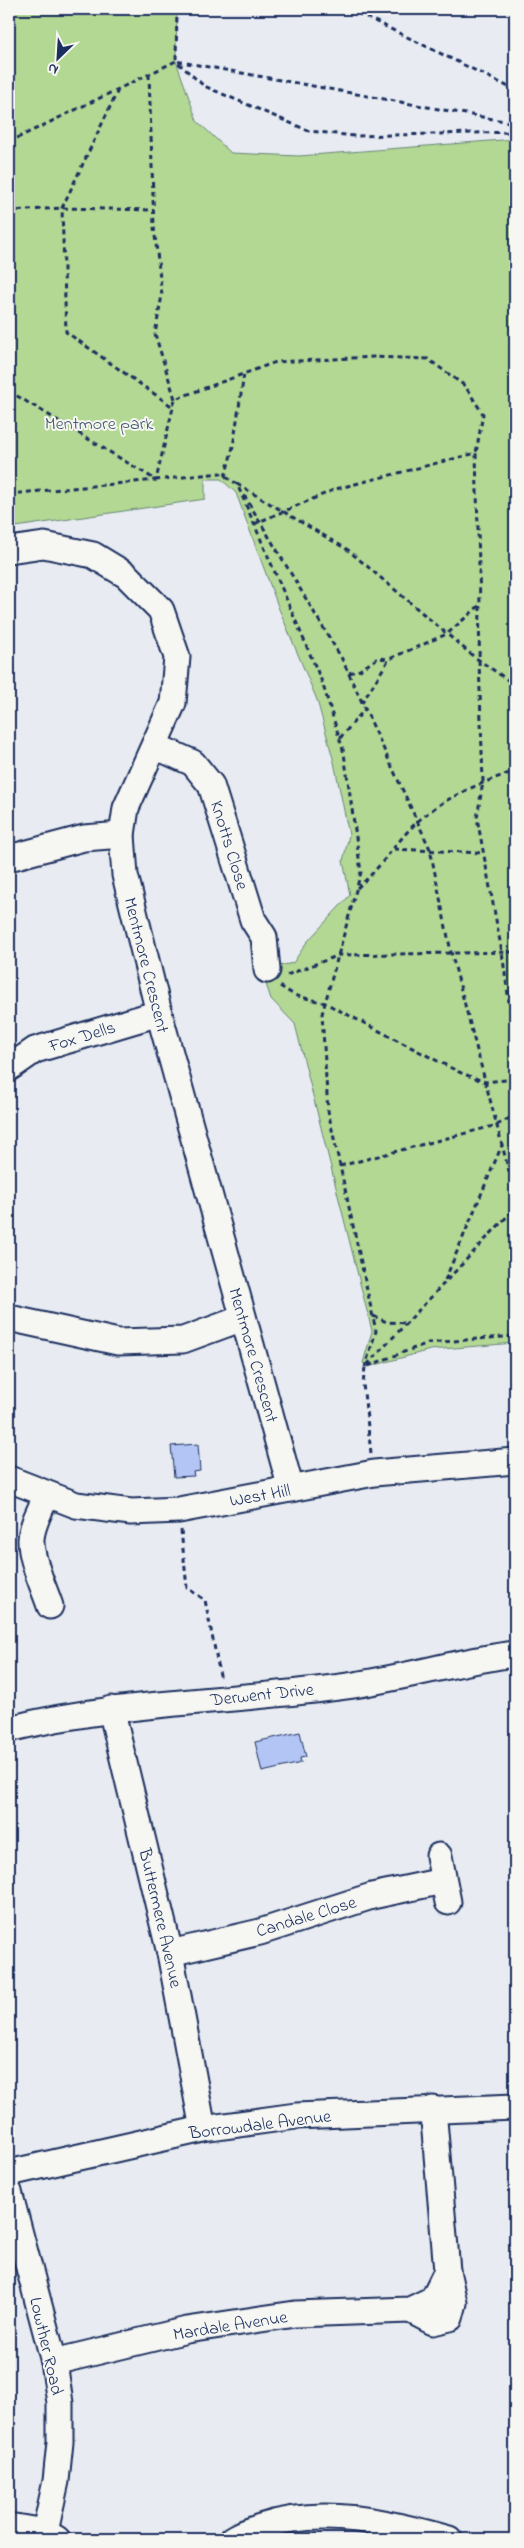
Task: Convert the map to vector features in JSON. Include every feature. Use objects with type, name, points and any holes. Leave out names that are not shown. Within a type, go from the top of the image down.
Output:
[{"type":"street","name":"Mentmore Crescent","points":[[9,550],[44,545],[93,555],[126,575],[160,610],[177,657],[172,703],[155,746],[126,808],[122,835],[125,875],[159,1013],[291,1489]]},
{"type":"street","name":"Knotts Close","points":[[155,746],[192,763],[211,785],[253,920],[264,937],[269,976]]},
{"type":"street","points":[[9,858],[84,838],[122,835]]},
{"type":"street","name":"Fox Dells","points":[[9,1068],[34,1050],[159,1013]]},
{"type":"street","points":[[9,1318],[118,1342],[183,1340],[243,1318]]},
{"type":"street","name":"West Hill","points":[[9,1479],[76,1505],[122,1511],[179,1510],[374,1473],[515,1461]]},
{"type":"street","points":[[47,1495],[36,1520],[31,1539],[37,1566],[50,1606]]},
{"type":"street","name":"Derwent Drive","points":[[9,1729],[45,1720],[111,1709],[348,1686],[483,1658],[515,1654]]},
{"type":"street","name":"Buttermere Avenue","points":[[111,1709],[170,1953],[203,2129]]},
{"type":"street","name":"Candale Close","points":[[170,1953],[260,1932],[372,1896],[445,1891],[439,1856]]},
{"type":"street","name":"Borrowdale Avenue","points":[[9,2173],[203,2129],[296,2116],[515,2107]]},
{"type":"street","name":"Mardale Avenue","points":[[54,2362],[187,2330],[295,2314],[410,2310],[433,2322],[450,2318],[454,2303],[447,2271],[434,2109]]},
{"type":"street","name":"Lowther Road","points":[[9,2192],[54,2362],[60,2403],[60,2442],[51,2536]]},
{"type":"street","points":[[232,2539],[239,2534],[284,2519],[339,2516],[394,2524],[449,2539]]},
{"type":"street","points":[[9,2526],[51,2536]]},
{"type":"path","points":[[177,9],[176,61],[204,86],[309,131],[354,136],[515,132]]},
{"type":"path","points":[[350,9],[515,90]]},
{"type":"path","points":[[9,142],[176,61],[515,123]]},
{"type":"path","points":[[149,74],[153,210],[162,295],[155,334],[175,399],[156,480]]},
{"type":"path","points":[[118,89],[62,208],[66,332],[172,407]]},
{"type":"path","points":[[9,211],[62,208],[153,210]]},
{"type":"path","points":[[175,399],[276,362],[373,357],[428,359],[465,386],[483,414],[476,453],[483,782],[477,818],[502,952],[515,1044]]},
{"type":"path","points":[[225,477],[233,447],[244,374]]},
{"type":"path","points":[[9,391],[156,480]]},
{"type":"path","points":[[254,524],[336,489],[476,453]]},
{"type":"path","points":[[9,494],[220,473],[348,550],[479,660],[515,685]]},
{"type":"path","points":[[237,484],[348,674],[430,852],[451,952],[515,1194]]},
{"type":"path","points":[[237,484],[322,682],[340,738],[344,753],[361,872],[322,1014],[328,1111],[376,1331],[365,1367],[363,1384],[371,1454]]},
{"type":"path","points":[[348,674],[360,670],[378,658],[389,659],[447,634],[480,606]]},
{"type":"path","points":[[362,703],[389,659]]},
{"type":"path","points":[[340,738],[365,709]]},
{"type":"path","points":[[357,888],[374,874],[417,822],[460,792],[515,771]]},
{"type":"path","points":[[394,849],[484,853]]},
{"type":"path","points":[[269,976],[339,954],[515,952]]},
{"type":"path","points":[[269,976],[294,995],[325,1003],[459,1072],[485,1082],[515,1079]]},
{"type":"path","points":[[340,1166],[497,1125],[515,1116]]},
{"type":"path","points":[[444,1284],[502,1144]]},
{"type":"path","points":[[365,1367],[515,1208]]},
{"type":"path","points":[[373,1316],[387,1322],[407,1323]]},
{"type":"path","points":[[365,1367],[428,1343],[515,1336]]},
{"type":"path","points":[[179,1510],[187,1588],[205,1600],[225,1698]]},
{"type":"green space","name":"Mentmore park","points":[[9,9],[177,9],[176,61],[197,121],[231,153],[299,156],[515,139],[515,1343],[430,1350],[368,1367],[363,1363],[372,1331],[295,1024],[271,999],[265,981],[274,978],[279,966],[293,963],[307,942],[350,895],[343,861],[349,835],[334,762],[317,700],[279,609],[236,493],[221,479],[205,479],[205,499],[9,528]]},
{"type":"building","points":[[198,1444],[200,1471],[193,1472],[194,1476],[174,1477],[171,1446]]},
{"type":"building","points":[[300,1732],[306,1757],[300,1758],[301,1763],[262,1772],[255,1742]]}]
